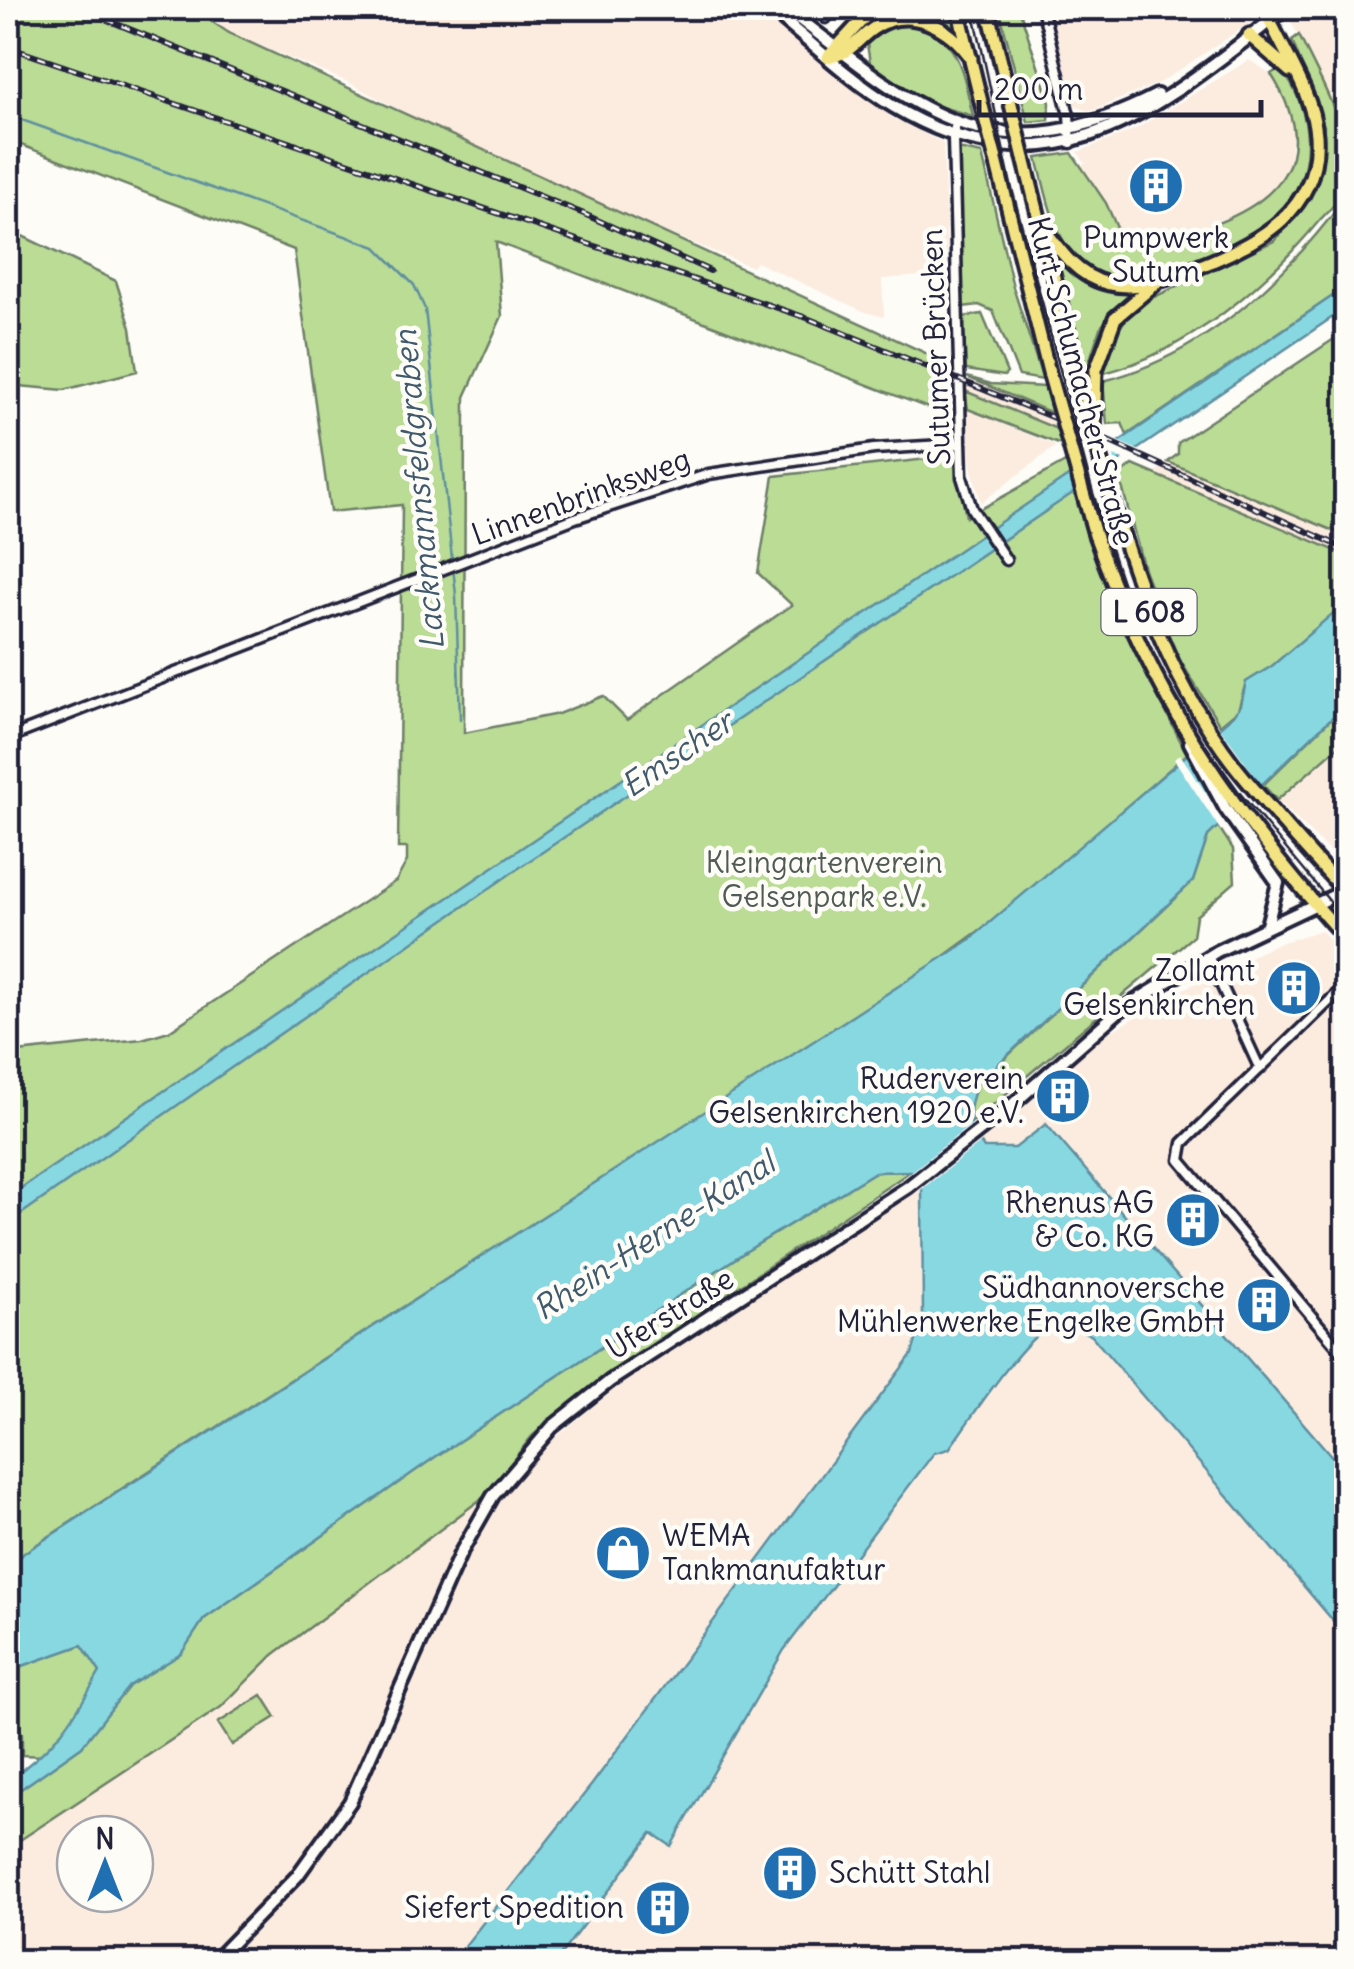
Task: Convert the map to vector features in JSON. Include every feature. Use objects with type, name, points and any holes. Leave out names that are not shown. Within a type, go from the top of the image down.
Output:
[{"type":"main road","points":[[769,8],[835,53]]},
{"type":"main road","points":[[785,8],[890,105],[1003,145],[1071,143],[1114,128],[1287,8]]},
{"type":"main road","points":[[835,53],[873,8]]},
{"type":"main road","name":"Kurt-Schumacher-Straße","points":[[958,8],[1050,376],[1095,535],[1140,648],[1190,743],[1240,820],[1346,938]]},
{"type":"main road","name":"Kurt-Schumacher-Straße","points":[[988,8],[1094,436],[1151,617],[1210,727],[1262,798],[1346,892]]},
{"type":"main road","points":[[835,53],[871,30],[906,18],[941,28],[970,58]]},
{"type":"main road","name":"L 608","points":[[1094,436],[1096,370],[1115,318],[1158,282],[1252,244],[1278,226],[1298,204],[1310,176],[1316,134],[1297,78],[1270,20]]},
{"type":"main road","name":"L 608","points":[[1249,35],[1297,78]]},
{"type":"main road","points":[[955,128],[999,132],[1070,130],[1107,119],[1184,81]]},
{"type":"main road","name":"L 608","points":[[1041,224],[1066,259],[1090,278],[1111,285],[1158,282]]},
{"type":"main road","points":[[1240,820],[1278,883],[1266,926]]},
{"type":"main road","name":"Uferstraße","points":[[213,1962],[296,1876],[350,1802],[384,1733],[460,1554],[493,1496],[527,1453],[610,1381],[908,1187],[981,1130],[1120,1010],[1208,956],[1315,902],[1346,892]]},
{"type":"street","points":[[826,18],[831,8]]},
{"type":"street","points":[[1042,8],[1071,143]]},
{"type":"street","name":"Sutumer Brücken","points":[[955,128],[962,485],[1006,560]]},
{"type":"street","name":"Linnenbrinksweg","points":[[8,738],[575,518],[708,474],[874,449],[961,444]]},
{"type":"street","points":[[1208,956],[1259,1067]]},
{"type":"street","points":[[1346,986],[1184,1143],[1180,1160],[1346,1357]]},
{"type":"shaded area","points":[[225,8],[756,8],[891,117],[943,143],[948,274],[882,279],[884,317],[865,312],[756,262],[752,267],[509,169],[348,82],[229,33],[218,25]]},
{"type":"shaded area","points":[[1050,8],[1273,8],[1161,82],[1089,112],[1074,104]]},
{"type":"shaded area","points":[[1284,8],[1346,8],[1346,135],[1328,94]]},
{"type":"shaded area","points":[[1249,60],[1271,74],[1294,117],[1289,169],[1259,205],[1171,239],[1126,248],[1106,203],[1080,167],[1085,163],[1078,152],[1134,130]]},
{"type":"shaded area","points":[[965,378],[1089,429],[1075,439],[965,391]]},
{"type":"shaded area","points":[[968,409],[1056,446],[981,503],[970,462]]},
{"type":"shaded area","points":[[1168,462],[1346,536],[1346,555],[1155,473]]},
{"type":"shaded area","points":[[1346,740],[1346,862],[1339,861],[1277,800]]},
{"type":"shaded area","points":[[1321,930],[1346,957],[1346,1961],[8,1962],[8,1848],[55,1817],[55,1914],[155,1914],[155,1814],[59,1814],[221,1707],[273,1655],[485,1496],[620,1384],[874,1218],[1030,1099],[1105,1035],[1177,992],[1274,945]]},
{"type":"green space","name":"Kleingartenverein Gelsenpark e.V.","points":[[8,8],[207,8],[211,21],[229,33],[943,361],[941,413],[496,242],[502,316],[465,397],[464,733],[558,714],[603,696],[627,720],[792,605],[758,573],[774,476],[954,456],[966,517],[1067,461],[1131,643],[1187,754],[1013,906],[922,972],[115,1493],[24,1553],[8,1571],[8,1053],[142,1039],[169,1031],[396,881],[407,861],[407,848],[398,848],[402,505],[330,512],[294,250],[8,140]]},
{"type":"green space","points":[[882,8],[952,8],[959,34],[934,17],[908,11],[852,35]]},
{"type":"green space","points":[[999,8],[1019,8],[1050,103],[1049,120],[1028,122]]},
{"type":"green space","points":[[905,24],[924,29],[948,45],[961,68],[973,116],[927,103],[870,63],[867,44],[887,27]]},
{"type":"green space","points":[[1299,35],[1340,127],[1347,166],[1342,194],[1274,270],[1223,314],[1166,349],[1104,373],[1116,336],[1139,304],[1274,241],[1310,199],[1322,161],[1324,126],[1292,40]]},
{"type":"green space","points":[[1280,68],[1302,110],[1307,134],[1301,180],[1291,202],[1275,220],[1255,235],[1151,274],[1104,274],[1076,257],[1055,223],[1037,158],[1072,153],[1106,203],[1126,248],[1198,230],[1232,217],[1262,199],[1283,177],[1293,149],[1290,115],[1271,74]]},
{"type":"green space","points":[[958,149],[982,154],[1013,287],[1043,380],[1019,376],[993,311],[979,305],[962,307]]},
{"type":"green space","points":[[1346,197],[1346,287],[1127,435],[1122,423],[1107,424],[1103,381],[1175,353],[1240,310],[1297,257]]},
{"type":"green space","points":[[16,233],[116,281],[131,328],[137,371],[64,390],[8,385],[8,236]]},
{"type":"green space","points":[[1057,258],[1098,287],[1131,292],[1100,328],[1087,369]]},
{"type":"green space","points":[[982,314],[1007,373],[1004,376],[966,370],[963,317]]},
{"type":"green space","points":[[1346,331],[1346,536],[1168,462],[1178,454],[1178,443]]},
{"type":"green space","points":[[967,377],[991,384],[1045,387],[1052,413]]},
{"type":"green space","points":[[965,391],[1057,429],[1061,445],[968,409]]},
{"type":"green space","points":[[1133,465],[1346,555],[1346,609],[1338,610],[1272,666],[1246,682],[1238,710],[1220,725],[1176,654],[1144,569],[1119,475]]},
{"type":"green space","points":[[1346,704],[1346,740],[1277,800],[1263,785]]},
{"type":"green space","points":[[1218,826],[1233,849],[1235,882],[1196,916],[1193,936],[970,1124],[967,1111],[977,1085],[1193,881],[1208,836]]},
{"type":"green space","points":[[911,1171],[595,1383],[532,1436],[485,1496],[273,1655],[221,1707],[8,1848],[8,1798],[82,1746],[129,1686],[180,1654],[204,1619],[435,1457],[745,1252],[875,1172]]},
{"type":"green space","points":[[82,1645],[100,1672],[66,1732],[43,1756],[22,1755],[22,1733],[8,1720],[8,1671]]},
{"type":"green space","points":[[262,1695],[276,1717],[232,1745],[218,1723]]},
{"type":"water","name":"Emscher","points":[[1346,287],[1346,308],[510,874],[8,1223],[8,1197]]},
{"type":"water","name":"Rhein-Herne-Kanal","points":[[1338,609],[1346,609],[1346,704],[1208,836],[1193,881],[977,1084],[970,1117],[984,1148],[1015,1148],[1046,1124],[1346,1473],[1346,1636],[1092,1336],[1065,1325],[1048,1328],[1011,1364],[949,1449],[934,1453],[784,1650],[671,1846],[652,1833],[556,1961],[453,1961],[593,1783],[912,1354],[923,1317],[922,1188],[911,1171],[875,1172],[745,1252],[435,1457],[204,1619],[181,1654],[129,1686],[82,1746],[8,1798],[8,1780],[38,1757],[61,1732],[100,1672],[82,1645],[8,1671],[8,1571],[24,1553],[968,941],[1234,715],[1241,705],[1246,682],[1272,666]]},
{"type":"pier","points":[[1113,439],[1145,453],[1130,463],[1114,456],[1117,471],[1077,499],[1068,470]]},
{"type":"pier","points":[[1216,722],[1265,790],[1229,823],[1186,749]]},
{"type":"pier","points":[[1180,754],[1227,825],[1221,831],[1174,759]]},
{"type":"pier","points":[[974,1122],[984,1140],[917,1193],[906,1176]]},
{"type":"waterway","name":"Lackmannsfeldgraben","points":[[8,115],[376,247],[414,285],[425,309],[456,595],[460,719]]},
{"type":"tram line","points":[[973,8],[1011,185],[1093,493],[1126,595],[1163,674],[1199,736],[1239,792],[1346,921]]},
{"type":"railway","points":[[78,8],[584,214],[710,271]]},
{"type":"railway","points":[[8,47],[807,318],[1086,431],[1346,549]]},
{"type":"place","name":"Pumpwerk Sutum","points":[[1156,186]]},
{"type":"place","name":"Zollamt Gelsenkirchen","points":[[1294,988]]},
{"type":"place","name":"Ruderverein Gelsenkirchen 1920 e.V.","points":[[1063,1096]]},
{"type":"place","name":"Rhenus AG & Co. KG","points":[[1193,1220]]},
{"type":"place","name":"Südhannoversche Mühlenwerke Engelke GmbH","points":[[1264,1305]]},
{"type":"place","name":"WEMA Tankmanufaktur","points":[[623,1553]]},
{"type":"place","name":"Schütt Stahl","points":[[790,1873]]},
{"type":"place","name":"Siefert Spedition","points":[[663,1908]]}]
